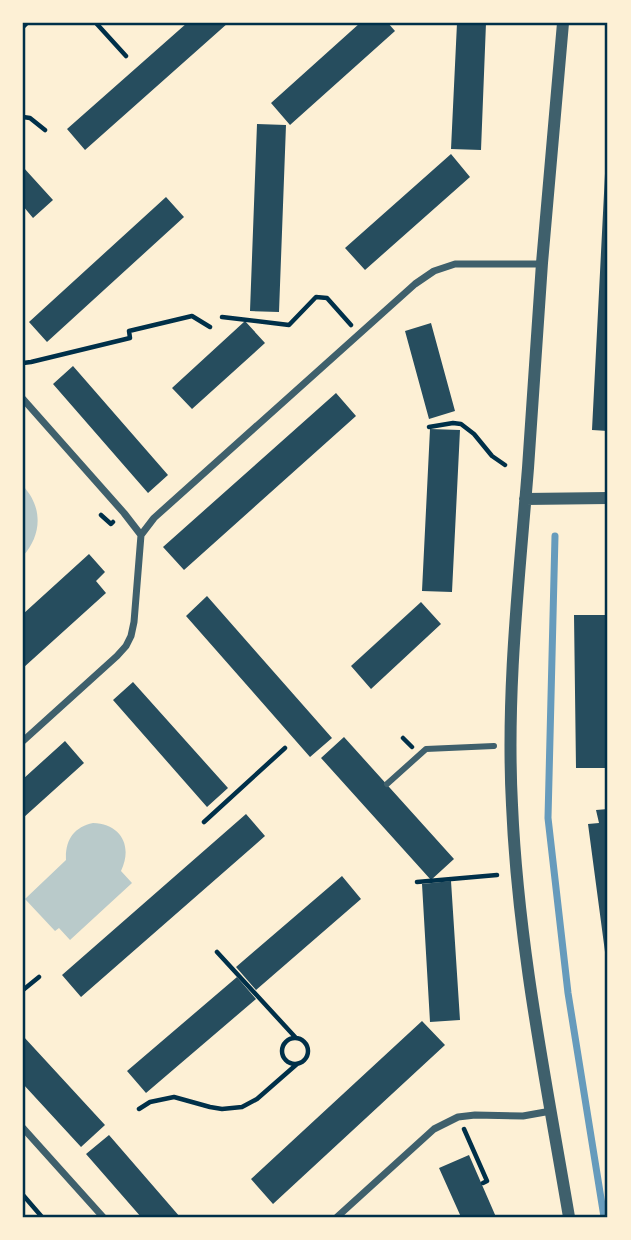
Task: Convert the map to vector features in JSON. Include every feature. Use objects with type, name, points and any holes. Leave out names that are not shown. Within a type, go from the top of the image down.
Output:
[{"type":"street","points":[[563,23],[513,650],[511,802],[523,939],[569,1217]]},
{"type":"street","points":[[23,741],[126,646],[134,622],[141,535],[154,518],[415,284],[434,271],[456,264],[542,264]]},
{"type":"street","points":[[23,399],[141,535]]},
{"type":"street","points":[[526,499],[608,498]]},
{"type":"street","points":[[387,784],[426,749],[494,746]]},
{"type":"street","points":[[337,1217],[434,1129],[458,1117],[523,1115],[551,1111]]},
{"type":"street","points":[[23,1128],[103,1217]]},
{"type":"path","points":[[23,27],[27,23]]},
{"type":"path","points":[[96,23],[125,55]]},
{"type":"path","points":[[23,117],[30,118],[44,130]]},
{"type":"path","points":[[222,317],[289,325],[316,297],[327,298],[353,326]]},
{"type":"path","points":[[23,363],[130,338],[129,331],[192,316],[210,327]]},
{"type":"path","points":[[429,427],[461,424],[474,434],[492,456],[505,465]]},
{"type":"path","points":[[204,822],[285,748]]},
{"type":"path","points":[[417,882],[497,875]]},
{"type":"path","points":[[139,1109],[150,1102],[174,1097],[222,1109],[242,1107],[257,1099],[305,1060],[308,1050],[302,1041],[296,1038],[217,952]]},
{"type":"path","points":[[23,990],[39,976]]},
{"type":"path","points":[[296,1038],[287,1041],[282,1050],[285,1060],[297,1064]]},
{"type":"path","points":[[464,1129],[488,1181],[483,1183]]},
{"type":"path","points":[[23,1195],[42,1217]]},
{"type":"shaded area","points":[[23,486],[34,503],[38,521],[34,539],[23,556]]},
{"type":"shaded area","points":[[93,823],[111,827],[122,838],[126,853],[121,871],[132,883],[70,940],[59,928],[55,931],[25,899],[66,860],[67,846],[76,831]]},
{"type":"building","points":[[187,23],[228,23],[85,150],[67,129]]},
{"type":"building","points":[[360,23],[388,23],[395,31],[290,125],[271,103]]},
{"type":"building","points":[[457,23],[486,23],[481,150],[451,149]]},
{"type":"building","points":[[257,124],[286,125],[279,312],[250,311]]},
{"type":"building","points":[[451,154],[470,177],[365,270],[345,248]]},
{"type":"building","points":[[608,154],[608,431],[592,430]]},
{"type":"building","points":[[23,167],[53,200],[33,218],[23,206]]},
{"type":"building","points":[[166,197],[184,217],[47,342],[29,322]]},
{"type":"building","points":[[245,321],[265,343],[192,409],[172,388]]},
{"type":"building","points":[[431,323],[455,411],[429,419],[405,331]]},
{"type":"building","points":[[73,366],[168,475],[148,493],[53,384]]},
{"type":"building","points":[[336,393],[356,416],[184,570],[163,547]]},
{"type":"building","points":[[430,429],[460,430],[452,592],[422,591]]},
{"type":"building","points":[[89,554],[105,572],[96,581],[106,593],[23,668],[23,614]]},
{"type":"building","points":[[207,596],[332,738],[310,757],[186,616]]},
{"type":"building","points":[[421,602],[441,624],[371,689],[351,666]]},
{"type":"building","points":[[574,615],[608,615],[608,768],[576,768]]},
{"type":"building","points":[[133,682],[228,788],[207,807],[113,700]]},
{"type":"building","points":[[344,737],[454,859],[431,880],[321,758]]},
{"type":"building","points":[[65,741],[84,763],[23,818],[23,779]]},
{"type":"building","points":[[608,809],[607,967],[588,824],[599,823],[596,810]]},
{"type":"building","points":[[246,814],[265,836],[81,997],[62,975]]},
{"type":"building","points":[[342,876],[361,899],[256,990],[236,967]]},
{"type":"building","points":[[451,881],[460,1020],[430,1022],[422,884]]},
{"type":"building","points":[[237,977],[256,999],[146,1093],[127,1071]]},
{"type":"building","points":[[422,1021],[445,1045],[273,1204],[251,1179]]},
{"type":"building","points":[[23,1036],[105,1125],[81,1147],[23,1084]]},
{"type":"building","points":[[109,1135],[180,1217],[141,1217],[86,1154]]},
{"type":"building","points":[[469,1155],[496,1217],[461,1217],[439,1168]]},
{"type":"waterway","points":[[555,536],[548,818],[568,993],[604,1217]]}]
